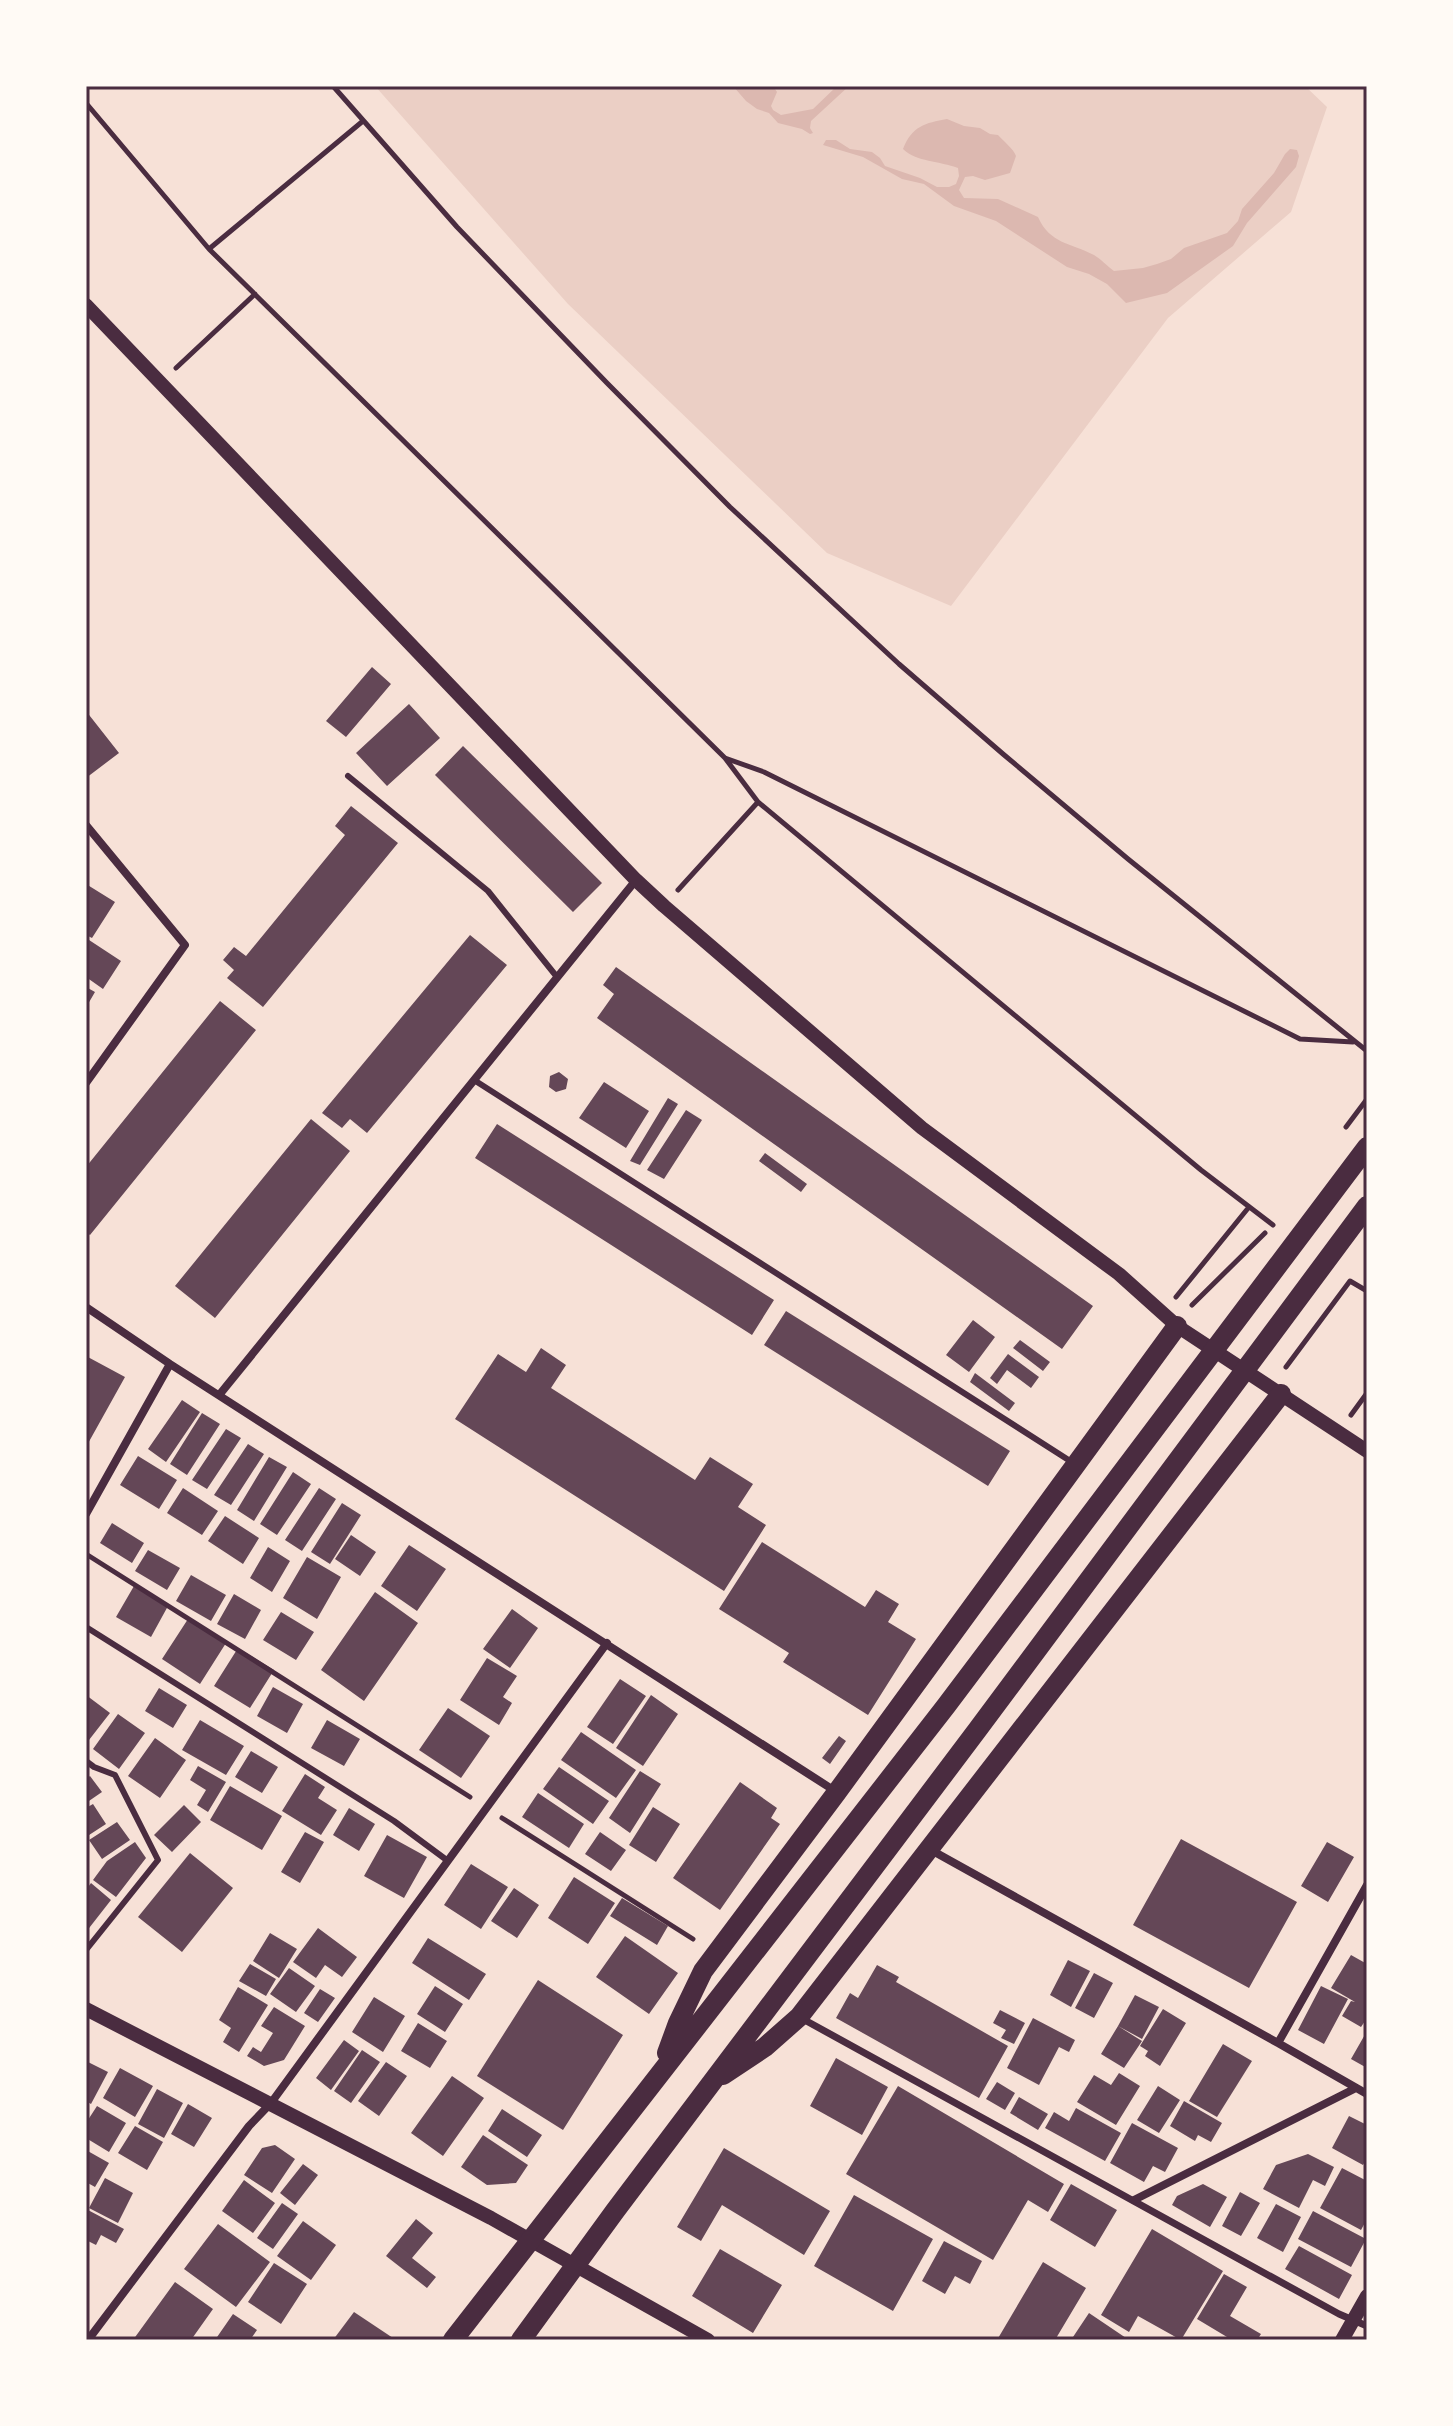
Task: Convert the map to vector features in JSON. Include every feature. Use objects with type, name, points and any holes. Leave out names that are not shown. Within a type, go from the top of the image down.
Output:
[{"type":"main road","points":[[453,2340],[946,1706],[1367,1147]]},
{"type":"main road","points":[[521,2340],[1367,1206]]},
{"type":"main road","points":[[660,2072],[678,2023],[703,1971],[837,1792],[1170,1320]]},
{"type":"main road","points":[[711,2083],[765,2047],[799,2017],[1281,1394]]},
{"type":"street","points":[[86,305],[664,906],[922,1128],[1119,1274],[1170,1320],[1367,1451]]},
{"type":"street","points":[[86,825],[185,945],[86,1083]]},
{"type":"street","points":[[220,1394],[636,880]]},
{"type":"street","points":[[86,1307],[837,1792]]},
{"type":"street","points":[[86,1514],[170,1364]]},
{"type":"street","points":[[88,2340],[249,2126],[271,2103],[607,1643]]},
{"type":"street","points":[[930,1850],[1367,2094]]},
{"type":"street","points":[[1278,2043],[1367,1885]]},
{"type":"street","points":[[86,2009],[529,2239],[708,2340]]},
{"type":"street","points":[[799,2017],[1360,2323]]},
{"type":"street","points":[[1134,2200],[1356,2088]]},
{"type":"street","points":[[1342,2340],[1360,2323],[1367,2296]]},
{"type":"lane","points":[[348,776],[488,891],[557,977]]},
{"type":"lane","points":[[474,1080],[1067,1459]]},
{"type":"lane","points":[[86,1627],[394,1821],[448,1861]]},
{"type":"lane","points":[[86,1761],[115,1775],[158,1860],[86,1950]]},
{"type":"path","points":[[333,86],[457,227],[730,507],[899,664],[1003,754],[1367,1051]]},
{"type":"path","points":[[86,103],[209,249],[725,758],[758,802],[1201,1170],[1273,1225],[1214,1283]]},
{"type":"path","points":[[209,249],[363,121]]},
{"type":"path","points":[[160,382],[255,294]]},
{"type":"path","points":[[725,758],[764,772],[1300,1039],[1353,1042]]},
{"type":"path","points":[[664,906],[758,802]]},
{"type":"path","points":[[1170,1320],[1249,1207]]},
{"type":"path","points":[[1350,1281],[1367,1291]]},
{"type":"path","points":[[86,1554],[694,1940]]},
{"type":"shaded area","points":[[375,86],[1305,86],[1327,107],[1291,212],[1168,318],[951,606],[827,553],[568,304]]},
{"type":"shaded area","points":[[733,86],[773,86],[777,92],[771,106],[781,115],[813,109],[837,86],[849,86],[811,121],[813,133],[810,134],[778,123],[769,113],[746,101]]},
{"type":"shaded area","points":[[947,119],[998,135],[1016,156],[1010,173],[985,180],[965,177],[959,190],[964,198],[998,199],[1038,217],[1055,238],[1094,255],[1114,271],[1157,264],[1171,259],[1184,248],[1227,233],[1285,154],[1290,149],[1297,150],[1299,156],[1296,167],[1247,223],[1233,246],[1167,293],[1126,303],[1107,284],[1067,267],[996,221],[954,206],[924,184],[902,179],[863,157],[823,145],[826,140],[836,140],[850,149],[872,152],[885,166],[937,187],[949,187],[956,184],[958,168],[921,159],[903,149],[915,130]]},
{"type":"building","points":[[372,667],[391,684],[346,737],[326,721]]},
{"type":"building","points":[[409,704],[440,738],[387,786],[356,753]]},
{"type":"building","points":[[86,711],[119,753],[86,778]]},
{"type":"building","points":[[463,746],[602,883],[573,912],[435,775]]},
{"type":"building","points":[[351,806],[398,843],[263,1007],[227,978],[234,970],[223,960],[234,947],[246,956],[345,835],[335,826]]},
{"type":"building","points":[[86,884],[115,902],[92,938],[86,935]]},
{"type":"building","points":[[470,935],[507,965],[367,1133],[350,1119],[342,1128],[322,1113]]},
{"type":"building","points":[[86,938],[121,961],[103,989],[86,977]]},
{"type":"building","points":[[616,967],[1093,1306],[1062,1349],[597,1018],[614,994],[603,985]]},
{"type":"building","points":[[86,987],[95,992],[88,1004],[86,1003]]},
{"type":"building","points":[[220,1001],[256,1030],[90,1235],[86,1232],[86,1167]]},
{"type":"building","points":[[559,1072],[568,1079],[566,1089],[556,1092],[549,1087],[550,1076]]},
{"type":"building","points":[[604,1082],[649,1111],[626,1148],[579,1118]]},
{"type":"building","points":[[668,1098],[678,1104],[640,1165],[630,1161]]},
{"type":"building","points":[[686,1110],[702,1120],[664,1179],[647,1170]]},
{"type":"building","points":[[311,1119],[350,1151],[215,1318],[175,1286]]},
{"type":"building","points":[[497,1124],[774,1300],[752,1335],[475,1158]]},
{"type":"building","points":[[765,1153],[807,1184],[801,1192],[759,1161]]},
{"type":"building","points":[[786,1311],[1010,1451],[988,1486],[764,1345]]},
{"type":"building","points":[[973,1320],[995,1337],[969,1372],[946,1355]]},
{"type":"building","points":[[1020,1340],[1050,1362],[1043,1371],[1013,1348]]},
{"type":"building","points":[[541,1348],[566,1365],[551,1388],[695,1480],[710,1457],[753,1484],[738,1507],[766,1525],[724,1591],[455,1419],[498,1354],[526,1372]]},
{"type":"building","points":[[1008,1354],[1039,1377],[1031,1388],[1007,1370],[997,1384],[990,1378]]},
{"type":"building","points":[[86,1356],[125,1377],[86,1447]]},
{"type":"building","points":[[975,1373],[1015,1403],[1009,1411],[970,1382]]},
{"type":"building","points":[[182,1400],[200,1412],[166,1462],[148,1449]]},
{"type":"building","points":[[202,1413],[220,1424],[187,1475],[170,1464]]},
{"type":"building","points":[[226,1429],[241,1438],[207,1489],[192,1480]]},
{"type":"building","points":[[248,1444],[264,1454],[231,1505],[214,1495]]},
{"type":"building","points":[[138,1456],[177,1480],[159,1509],[120,1485]]},
{"type":"building","points":[[269,1457],[287,1467],[254,1521],[237,1510]]},
{"type":"building","points":[[293,1472],[311,1484],[277,1535],[260,1524]]},
{"type":"building","points":[[183,1488],[218,1511],[202,1535],[167,1513]]},
{"type":"building","points":[[319,1488],[336,1499],[302,1551],[285,1540]]},
{"type":"building","points":[[342,1503],[361,1515],[330,1564],[311,1552]]},
{"type":"building","points":[[225,1516],[259,1538],[243,1564],[208,1541]]},
{"type":"building","points":[[112,1523],[144,1543],[132,1563],[100,1543]]},
{"type":"building","points":[[351,1535],[376,1552],[360,1576],[335,1559]]},
{"type":"building","points":[[762,1542],[865,1607],[876,1590],[899,1604],[888,1622],[916,1639],[868,1715],[783,1662],[789,1653],[719,1609]]},
{"type":"building","points":[[409,1545],[446,1569],[417,1611],[381,1586]]},
{"type":"building","points":[[268,1547],[290,1561],[272,1592],[250,1578]]},
{"type":"building","points":[[148,1550],[180,1568],[167,1590],[135,1571]]},
{"type":"building","points":[[307,1557],[341,1577],[317,1619],[283,1598]]},
{"type":"building","points":[[191,1575],[226,1595],[211,1621],[176,1601]]},
{"type":"building","points":[[134,1586],[168,1606],[151,1637],[116,1617]]},
{"type":"building","points":[[375,1592],[418,1623],[364,1701],[321,1670]]},
{"type":"building","points":[[234,1594],[261,1610],[245,1639],[217,1624]]},
{"type":"building","points":[[512,1609],[538,1628],[510,1668],[483,1649]]},
{"type":"building","points":[[281,1612],[314,1632],[296,1660],[263,1640]]},
{"type":"building","points":[[188,1619],[226,1643],[200,1684],[162,1659]]},
{"type":"building","points":[[238,1648],[274,1670],[250,1708],[214,1686]]},
{"type":"building","points":[[487,1658],[517,1676],[503,1697],[512,1703],[499,1725],[460,1700]]},
{"type":"building","points":[[620,1679],[646,1696],[613,1744],[587,1727]]},
{"type":"building","points":[[273,1687],[303,1704],[287,1733],[257,1716]]},
{"type":"building","points":[[159,1688],[187,1705],[173,1728],[145,1711]]},
{"type":"building","points":[[86,1695],[110,1713],[89,1740],[86,1738]]},
{"type":"building","points":[[651,1695],[678,1714],[643,1766],[616,1748]]},
{"type":"building","points":[[448,1708],[490,1736],[461,1778],[419,1750]]},
{"type":"building","points":[[118,1714],[145,1733],[119,1769],[93,1749]]},
{"type":"building","points":[[200,1720],[244,1746],[226,1775],[182,1750]]},
{"type":"building","points":[[327,1720],[360,1739],[344,1766],[311,1748]]},
{"type":"building","points":[[581,1732],[636,1770],[616,1798],[561,1760]]},
{"type":"building","points":[[839,1736],[846,1741],[830,1764],[822,1758]]},
{"type":"building","points":[[155,1738],[186,1760],[160,1798],[128,1776]]},
{"type":"building","points":[[251,1751],[278,1767],[262,1793],[235,1777]]},
{"type":"building","points":[[198,1766],[226,1782],[208,1812],[197,1805],[206,1790],[190,1780]]},
{"type":"building","points":[[559,1767],[609,1801],[593,1824],[543,1789]]},
{"type":"building","points":[[640,1771],[661,1784],[630,1833],[609,1818]]},
{"type":"building","points":[[305,1774],[325,1787],[318,1798],[337,1810],[321,1835],[282,1811]]},
{"type":"building","points":[[90,1776],[102,1792],[86,1803],[86,1779]]},
{"type":"building","points":[[740,1782],[777,1808],[771,1818],[780,1824],[720,1910],[673,1878]]},
{"type":"building","points":[[230,1786],[282,1816],[262,1850],[210,1820]]},
{"type":"building","points":[[538,1793],[584,1824],[569,1848],[522,1817]]},
{"type":"building","points":[[93,1804],[106,1824],[86,1837],[86,1808]]},
{"type":"building","points":[[184,1805],[201,1822],[172,1852],[154,1835]]},
{"type":"building","points":[[653,1807],[680,1824],[656,1862],[629,1845]]},
{"type":"building","points":[[349,1808],[375,1824],[359,1851],[333,1835]]},
{"type":"building","points":[[117,1822],[130,1840],[102,1859],[89,1840]]},
{"type":"building","points":[[305,1832],[324,1842],[300,1883],[281,1872]]},
{"type":"building","points":[[600,1832],[626,1850],[611,1871],[585,1854]]},
{"type":"building","points":[[387,1835],[427,1857],[404,1898],[364,1876]]},
{"type":"building","points":[[1181,1839],[1297,1902],[1249,1988],[1133,1925]]},
{"type":"building","points":[[135,1842],[146,1858],[116,1897],[93,1880],[107,1861]]},
{"type":"building","points":[[1327,1842],[1354,1857],[1328,1902],[1301,1886]]},
{"type":"building","points":[[190,1853],[233,1888],[182,1952],[138,1917]]},
{"type":"building","points":[[471,1864],[508,1887],[481,1929],[444,1905]]},
{"type":"building","points":[[574,1877],[615,1903],[588,1944],[548,1918]]},
{"type":"building","points":[[91,1883],[111,1900],[86,1932],[86,1890]]},
{"type":"building","points":[[514,1888],[539,1905],[517,1938],[491,1921]]},
{"type":"building","points":[[622,1898],[668,1926],[657,1945],[610,1916]]},
{"type":"building","points":[[318,1928],[357,1957],[342,1977],[325,1965],[316,1978],[293,1962]]},
{"type":"building","points":[[270,1933],[297,1949],[279,1978],[253,1961]]},
{"type":"building","points":[[625,1936],[678,1973],[649,2014],[596,1977]]},
{"type":"building","points":[[428,1938],[486,1974],[469,2000],[412,1963]]},
{"type":"building","points":[[1351,1955],[1367,1964],[1367,2018],[1361,2027],[1342,2016],[1351,2001],[1355,2002],[1331,1988]]},
{"type":"building","points":[[1068,1960],[1090,1971],[1071,2007],[1050,1995]]},
{"type":"building","points":[[250,1964],[276,1979],[266,1996],[239,1981]]},
{"type":"building","points":[[877,1965],[899,1977],[896,1982],[1008,2046],[979,2098],[836,2018],[850,1993],[858,1998]]},
{"type":"building","points":[[289,1968],[315,1986],[296,2012],[270,1994]]},
{"type":"building","points":[[1094,1973],[1113,1983],[1094,2018],[1075,2008]]},
{"type":"building","points":[[538,1980],[623,2035],[563,2130],[477,2076]]},
{"type":"building","points":[[435,1986],[463,2004],[445,2032],[417,2014]]},
{"type":"building","points":[[1321,1986],[1348,1999],[1324,2044],[1298,2030]]},
{"type":"building","points":[[238,1987],[268,2005],[239,2052],[223,2042],[231,2028],[219,2020]]},
{"type":"building","points":[[320,1989],[335,1998],[318,2022],[304,2013]]},
{"type":"building","points":[[1135,1995],[1159,2007],[1142,2039],[1118,2026]]},
{"type":"building","points":[[374,1997],[405,2016],[383,2052],[352,2032]]},
{"type":"building","points":[[274,2007],[305,2026],[284,2060],[264,2066],[247,2056],[253,2047],[261,2052],[273,2033],[261,2026]]},
{"type":"building","points":[[1163,2009],[1186,2023],[1160,2066],[1145,2056],[1148,2051],[1140,2046]]},
{"type":"building","points":[[1000,2010],[1025,2023],[1014,2044],[1001,2038],[1006,2030],[993,2023]]},
{"type":"building","points":[[1033,2018],[1075,2040],[1069,2052],[1059,2047],[1039,2085],[1007,2068]]},
{"type":"building","points":[[418,2023],[447,2041],[430,2068],[401,2051]]},
{"type":"building","points":[[1118,2026],[1142,2041],[1124,2068],[1101,2054]]},
{"type":"building","points":[[1367,2031],[1367,2068],[1351,2059]]},
{"type":"building","points":[[344,2040],[359,2051],[331,2090],[316,2078]]},
{"type":"building","points":[[1223,2044],[1252,2061],[1217,2117],[1189,2101]]},
{"type":"building","points":[[362,2050],[380,2062],[351,2103],[334,2091]]},
{"type":"building","points":[[836,2058],[888,2087],[862,2135],[810,2106]]},
{"type":"building","points":[[86,2061],[108,2072],[91,2104],[86,2101]]},
{"type":"building","points":[[386,2062],[407,2076],[379,2116],[358,2101]]},
{"type":"building","points":[[120,2068],[153,2086],[135,2117],[103,2098]]},
{"type":"building","points":[[1119,2073],[1140,2086],[1116,2125],[1077,2102],[1094,2075],[1111,2085]]},
{"type":"building","points":[[452,2076],[484,2098],[443,2156],[411,2133]]},
{"type":"building","points":[[997,2082],[1015,2093],[1005,2110],[986,2099]]},
{"type":"building","points":[[898,2086],[1064,2184],[1048,2212],[1028,2200],[993,2260],[846,2174]]},
{"type":"building","points":[[1158,2086],[1180,2100],[1159,2133],[1137,2120]]},
{"type":"building","points":[[157,2089],[183,2103],[164,2138],[138,2124]]},
{"type":"building","points":[[1019,2097],[1048,2114],[1038,2130],[1010,2113]]},
{"type":"building","points":[[1184,2101],[1222,2123],[1211,2142],[1198,2135],[1195,2141],[1170,2126]]},
{"type":"building","points":[[188,2104],[212,2118],[194,2147],[171,2134]]},
{"type":"building","points":[[97,2106],[126,2123],[109,2152],[86,2138],[86,2123]]},
{"type":"building","points":[[1076,2108],[1121,2133],[1105,2161],[1045,2128],[1054,2112],[1069,2121]]},
{"type":"building","points":[[502,2109],[542,2135],[527,2157],[488,2131]]},
{"type":"building","points":[[1349,2116],[1367,2125],[1367,2158],[1363,2165],[1332,2148]]},
{"type":"building","points":[[1132,2123],[1178,2148],[1165,2172],[1153,2166],[1144,2182],[1110,2163]]},
{"type":"building","points":[[135,2126],[163,2142],[147,2170],[118,2153]]},
{"type":"building","points":[[483,2135],[528,2165],[516,2183],[487,2185],[461,2167]]},
{"type":"building","points":[[275,2145],[295,2159],[272,2193],[244,2175],[262,2148]]},
{"type":"building","points":[[724,2148],[830,2211],[804,2255],[722,2205],[701,2241],[677,2227]]},
{"type":"building","points":[[86,2150],[109,2163],[95,2187],[86,2182]]},
{"type":"building","points":[[1308,2154],[1334,2167],[1325,2186],[1313,2180],[1299,2208],[1263,2189],[1276,2165]]},
{"type":"building","points":[[303,2164],[318,2175],[295,2205],[280,2193]]},
{"type":"building","points":[[1342,2168],[1367,2181],[1367,2219],[1361,2230],[1320,2208]]},
{"type":"building","points":[[105,2178],[133,2193],[118,2223],[89,2208]]},
{"type":"building","points":[[244,2180],[275,2203],[253,2233],[222,2211]]},
{"type":"building","points":[[1071,2184],[1117,2210],[1095,2247],[1050,2220]]},
{"type":"building","points":[[1203,2184],[1227,2197],[1210,2227],[1172,2205],[1177,2196]]},
{"type":"building","points":[[1240,2192],[1260,2203],[1241,2236],[1222,2226]]},
{"type":"building","points":[[854,2195],[933,2239],[893,2311],[814,2266]]},
{"type":"building","points":[[282,2203],[298,2214],[273,2249],[257,2238]]},
{"type":"building","points":[[1276,2204],[1301,2217],[1283,2252],[1257,2238]]},
{"type":"building","points":[[86,2209],[124,2229],[116,2243],[101,2235],[96,2245],[86,2240]]},
{"type":"building","points":[[1313,2211],[1366,2239],[1351,2267],[1298,2239]]},
{"type":"building","points":[[416,2219],[433,2233],[412,2258],[436,2277],[427,2288],[386,2256]]},
{"type":"building","points":[[303,2221],[336,2245],[311,2280],[277,2256]]},
{"type":"building","points":[[218,2224],[270,2262],[236,2307],[184,2269]]},
{"type":"building","points":[[1152,2229],[1223,2271],[1181,2340],[1138,2316],[1129,2332],[1101,2315]]},
{"type":"building","points":[[944,2241],[982,2261],[970,2284],[955,2276],[945,2294],[922,2281]]},
{"type":"building","points":[[1299,2246],[1352,2275],[1339,2299],[1285,2269]]},
{"type":"building","points":[[720,2249],[782,2285],[753,2333],[692,2296]]},
{"type":"building","points":[[1043,2262],[1086,2288],[1055,2340],[997,2340]]},
{"type":"building","points":[[274,2263],[307,2284],[281,2324],[248,2302]]},
{"type":"building","points":[[1224,2274],[1247,2287],[1230,2316],[1261,2334],[1257,2340],[1232,2340],[1197,2319]]},
{"type":"building","points":[[175,2282],[213,2309],[191,2340],[133,2340]]},
{"type":"building","points":[[354,2312],[396,2340],[333,2340]]},
{"type":"building","points":[[1089,2313],[1129,2340],[1071,2340]]},
{"type":"building","points":[[233,2314],[257,2330],[250,2340],[215,2340]]}]
